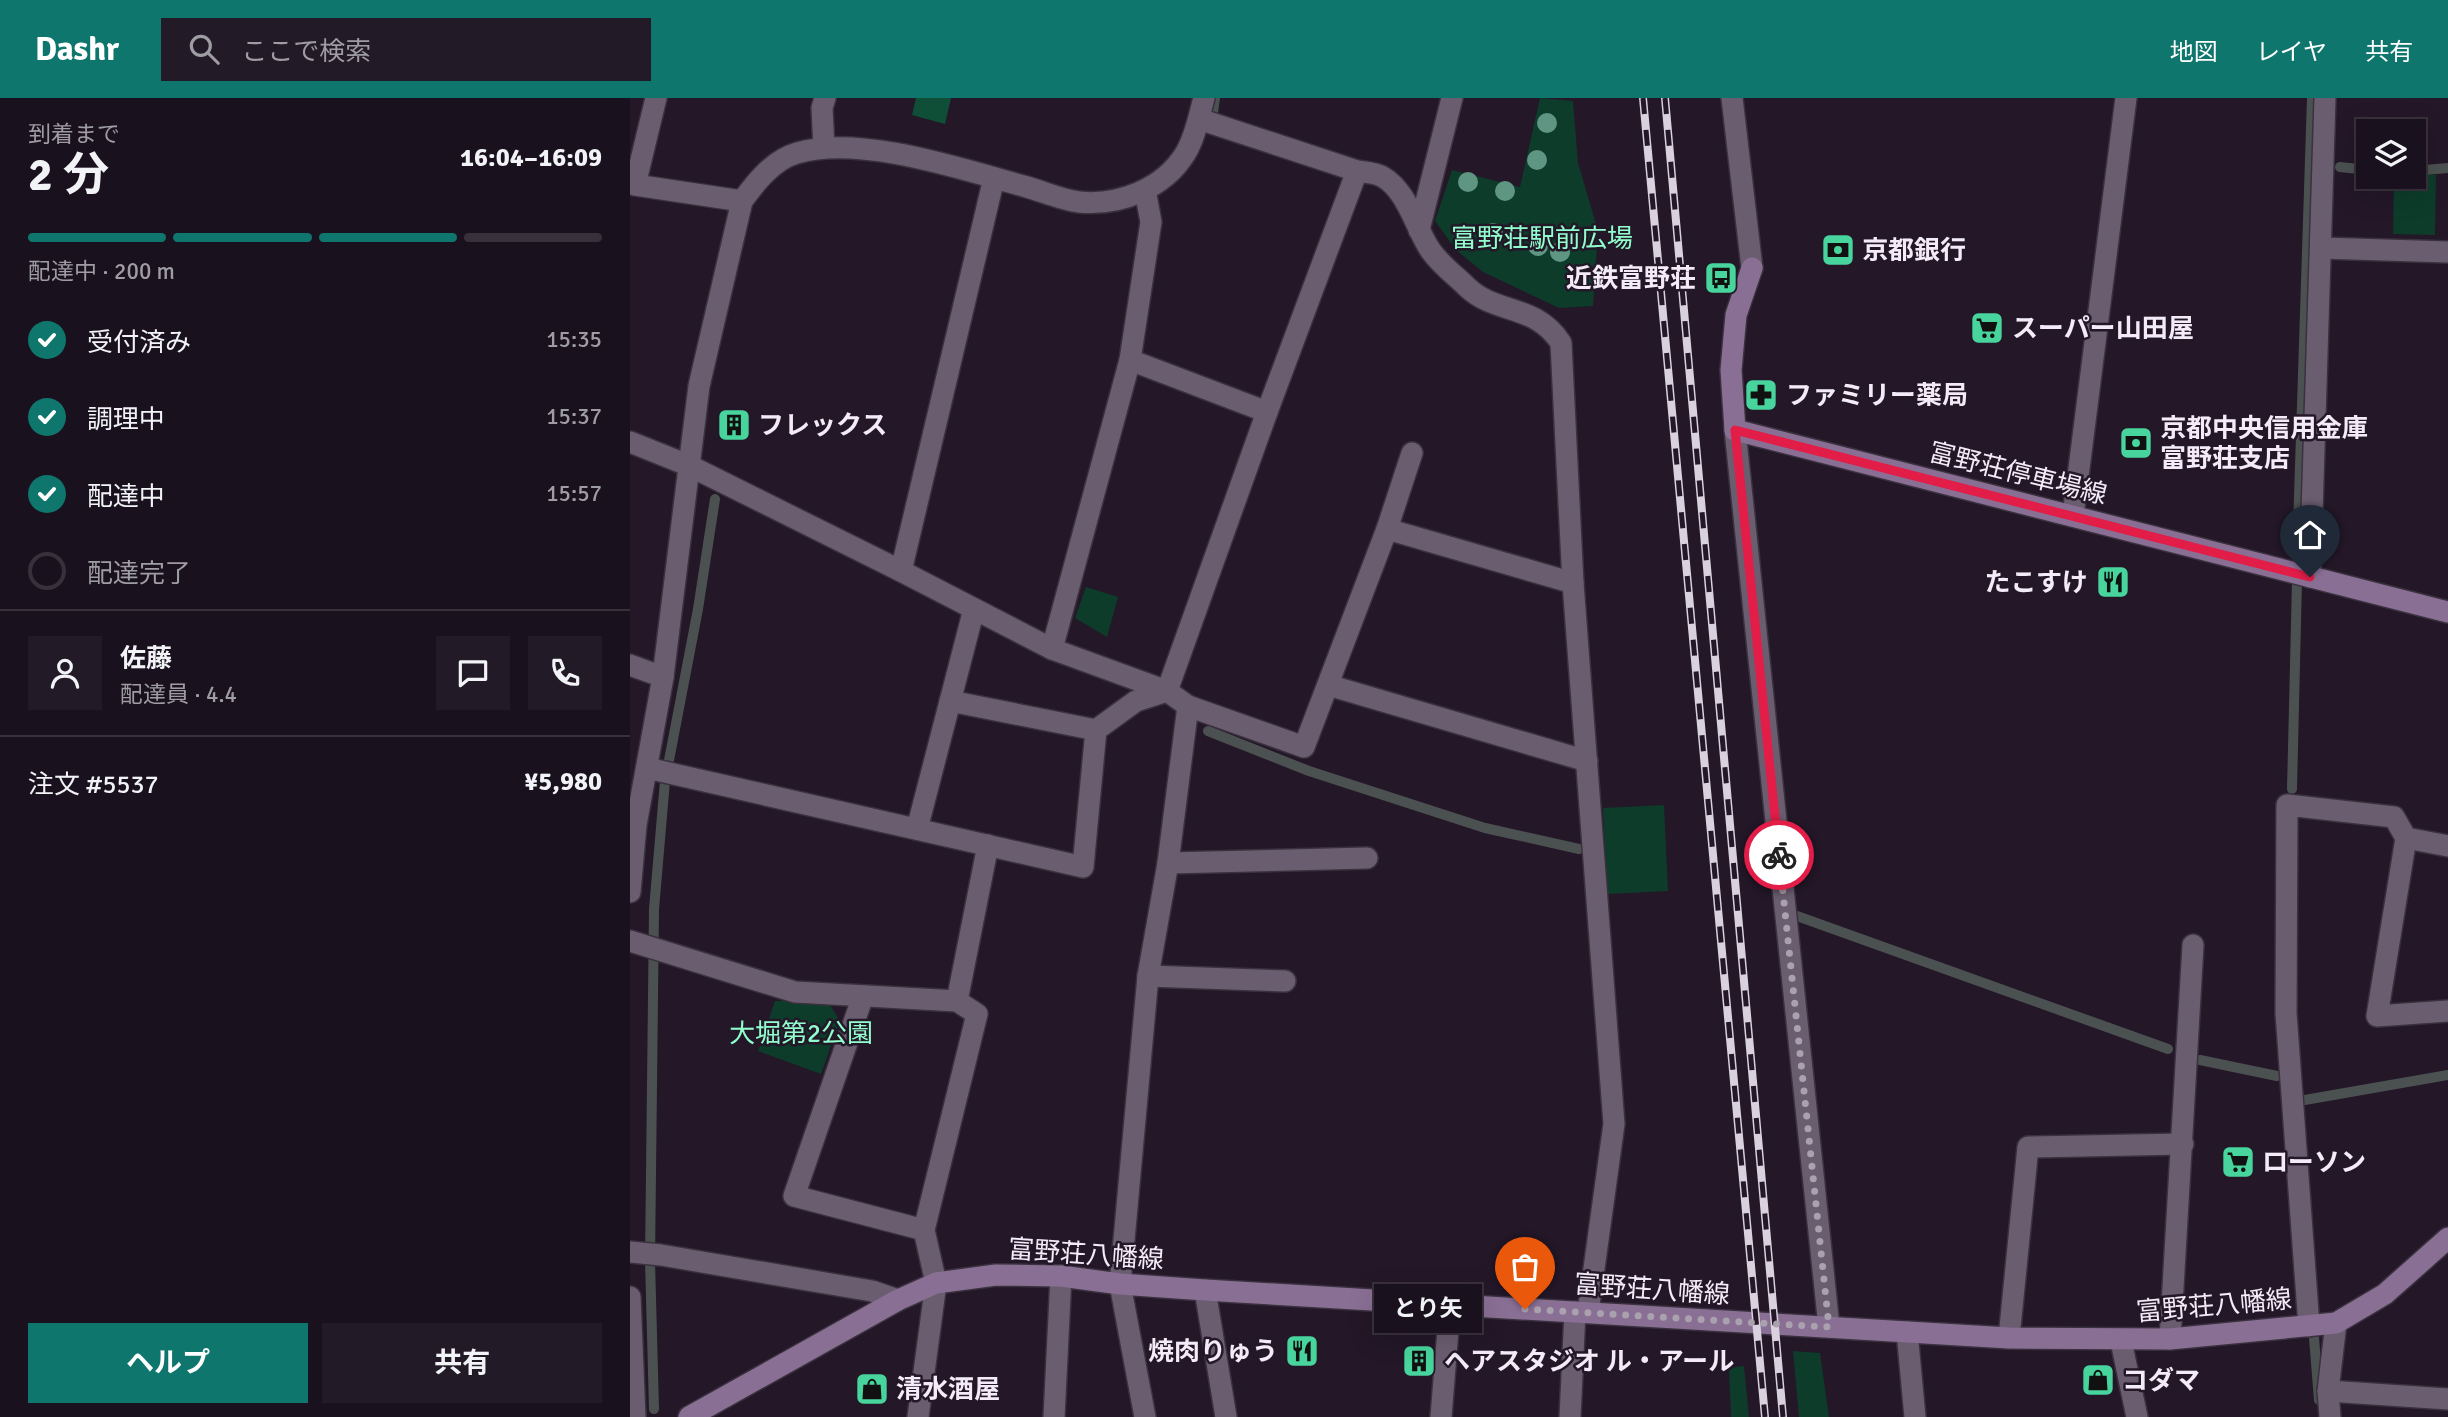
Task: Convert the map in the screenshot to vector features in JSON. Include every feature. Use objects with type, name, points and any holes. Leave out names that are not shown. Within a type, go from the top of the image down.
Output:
[{"type":"main road","points":[[1735,430],[1731,370],[1736,315],[1752,268]]},
{"type":"main road","name":"富野荘停車場線","points":[[1735,430],[2448,612]]},
{"type":"main road","name":"富野荘八幡線","points":[[689,1417],[898,1300],[936,1283],[996,1275],[1061,1276],[1120,1284],[1205,1290],[2009,1338],[2170,1339],[2336,1323],[2385,1294],[2448,1238]]},
{"type":"street","points":[[656,98],[632,185],[742,201]]},
{"type":"street","points":[[824,148],[822,108],[825,98]]},
{"type":"street","points":[[630,892],[633,824],[647,768],[663,677],[699,386],[742,201],[760,176],[795,153],[824,148],[894,152],[1078,202],[1114,202],[1145,190],[1165,178],[1185,153],[1199,119],[1204,98]]},
{"type":"street","points":[[1419,230],[1452,98]]},
{"type":"street","points":[[1732,98],[1752,268]]},
{"type":"street","points":[[2073,516],[2126,98]]},
{"type":"street","points":[[2310,577],[2325,98]]},
{"type":"street","points":[[1199,119],[1357,171],[1382,176],[1402,197],[1431,251],[1472,292],[1536,317],[1551,328],[1561,343],[1573,583],[1614,1125],[1581,1312],[1570,1417]]},
{"type":"street","points":[[1167,691],[1357,171]]},
{"type":"street","points":[[901,571],[994,178]]},
{"type":"street","points":[[1052,649],[1130,360],[1151,222],[1145,190]]},
{"type":"street","points":[[2321,248],[2448,252]]},
{"type":"street","points":[[1130,360],[1267,412]]},
{"type":"street","points":[[1735,430],[1829,1327]]},
{"type":"street","points":[[630,442],[690,467],[1052,649],[1167,691],[1188,705],[1304,747],[1387,529],[1412,453]]},
{"type":"street","points":[[1387,529],[1573,583]]},
{"type":"street","points":[[916,829],[974,609]]},
{"type":"street","points":[[630,665],[663,677]]},
{"type":"street","points":[[1328,685],[1587,761]]},
{"type":"street","points":[[950,701],[1096,730],[1136,702],[1167,691]]},
{"type":"street","points":[[1145,1417],[1120,1284],[1148,976],[1168,863],[1188,705]]},
{"type":"street","points":[[647,768],[1083,867],[1096,730]]},
{"type":"street","points":[[2309,1326],[2287,1013],[2287,805],[2394,817],[2406,838],[2377,1016],[2448,1012]]},
{"type":"street","points":[[2406,838],[2448,846]]},
{"type":"street","points":[[957,1001],[988,845]]},
{"type":"street","points":[[1168,863],[1367,858]]},
{"type":"street","points":[[630,940],[795,992],[957,1001],[976,1014],[924,1230],[936,1283],[918,1417]]},
{"type":"street","points":[[2170,1339],[2193,945]]},
{"type":"street","points":[[1148,976],[1285,981]]},
{"type":"street","points":[[863,996],[794,1196],[924,1230]]},
{"type":"street","points":[[2009,1338],[2028,1147],[2183,1144]]},
{"type":"street","points":[[630,1252],[872,1291],[898,1300]]},
{"type":"street","points":[[1054,1417],[1061,1276]]},
{"type":"street","points":[[1205,1290],[1226,1417]]},
{"type":"street","points":[[630,1297],[635,1417]]},
{"type":"street","points":[[1441,1417],[1450,1305]]},
{"type":"street","points":[[2330,1417],[2328,1391],[2336,1323]]},
{"type":"street","points":[[1908,1332],[1915,1417]]},
{"type":"street","points":[[2121,1340],[2137,1417]]},
{"type":"street","points":[[2328,1391],[2448,1399]]},
{"type":"green space","points":[[916,98],[951,98],[945,124],[912,115]]},
{"type":"green space","name":"富野荘駅前広場","points":[[1540,98],[1573,101],[1578,163],[1598,231],[1593,306],[1559,308],[1483,272],[1456,250],[1435,221],[1452,170],[1520,187]]},
{"type":"green space","points":[[2426,175],[2436,175],[2435,235],[2393,234],[2394,189],[2426,189]]},
{"type":"green space","points":[[1086,587],[1118,597],[1107,637],[1075,618]]},
{"type":"green space","points":[[1664,805],[1668,891],[1607,894],[1603,808]]},
{"type":"green space","name":"大堀第2公園","points":[[827,1000],[840,1021],[821,1074],[758,1051],[775,1001]]},
{"type":"green space","points":[[1793,1351],[1820,1353],[1829,1417],[1799,1417]]},
{"type":"green space","points":[[1744,1366],[1749,1417],[1731,1417],[1729,1368]]},
{"type":"waterway","points":[[1213,113],[1215,98]]},
{"type":"waterway","points":[[2297,558],[2312,98]]},
{"type":"waterway","points":[[2340,167],[2356,169]]},
{"type":"waterway","points":[[2426,170],[2448,168]]},
{"type":"waterway","points":[[654,1409],[650,1261],[654,909],[665,781],[698,609],[715,499]]},
{"type":"waterway","points":[[2292,789],[2297,581]]},
{"type":"waterway","points":[[1208,731],[1309,771],[1485,828],[1579,849]]},
{"type":"waterway","points":[[1797,916],[2168,1049]]},
{"type":"waterway","points":[[2200,1060],[2277,1076]]},
{"type":"waterway","points":[[2299,1101],[2448,1075]]},
{"type":"waterway","points":[[2314,1338],[2319,1400]]},
{"type":"railway","points":[[1643,98],[1765,1417]]},
{"type":"railway","points":[[1665,98],[1783,1417]]},
{"type":"way so far","points":[[1525,1309],[1829,1327],[1779,855]]},
{"type":"place","name":"京都銀行","points":[[1838,250]]},
{"type":"place","name":"近鉄富野荘","points":[[1721,278]]},
{"type":"place","name":"スーパー山田屋","points":[[1987,328]]},
{"type":"place","name":"ファミリー薬局","points":[[1761,395]]},
{"type":"place","name":"フレックス","points":[[734,425]]},
{"type":"place","name":"京都中央信用金庫 富野荘支店","points":[[2136,443]]},
{"type":"place","name":"たこすけ","points":[[2113,582]]},
{"type":"place","name":"ローソン","points":[[2238,1162]]},
{"type":"place","name":"とり矢","points":[[1525,1309]]},
{"type":"place","name":"焼肉りゅう","points":[[1302,1351]]},
{"type":"place","name":"ヘアスタジオ ル・アール","points":[[1419,1361]]},
{"type":"place","name":"コダマ","points":[[2098,1380]]},
{"type":"place","name":"清水酒屋","points":[[872,1389]]},
{"type":"route","points":[[1779,855],[1735,430],[2310,577]]}]
